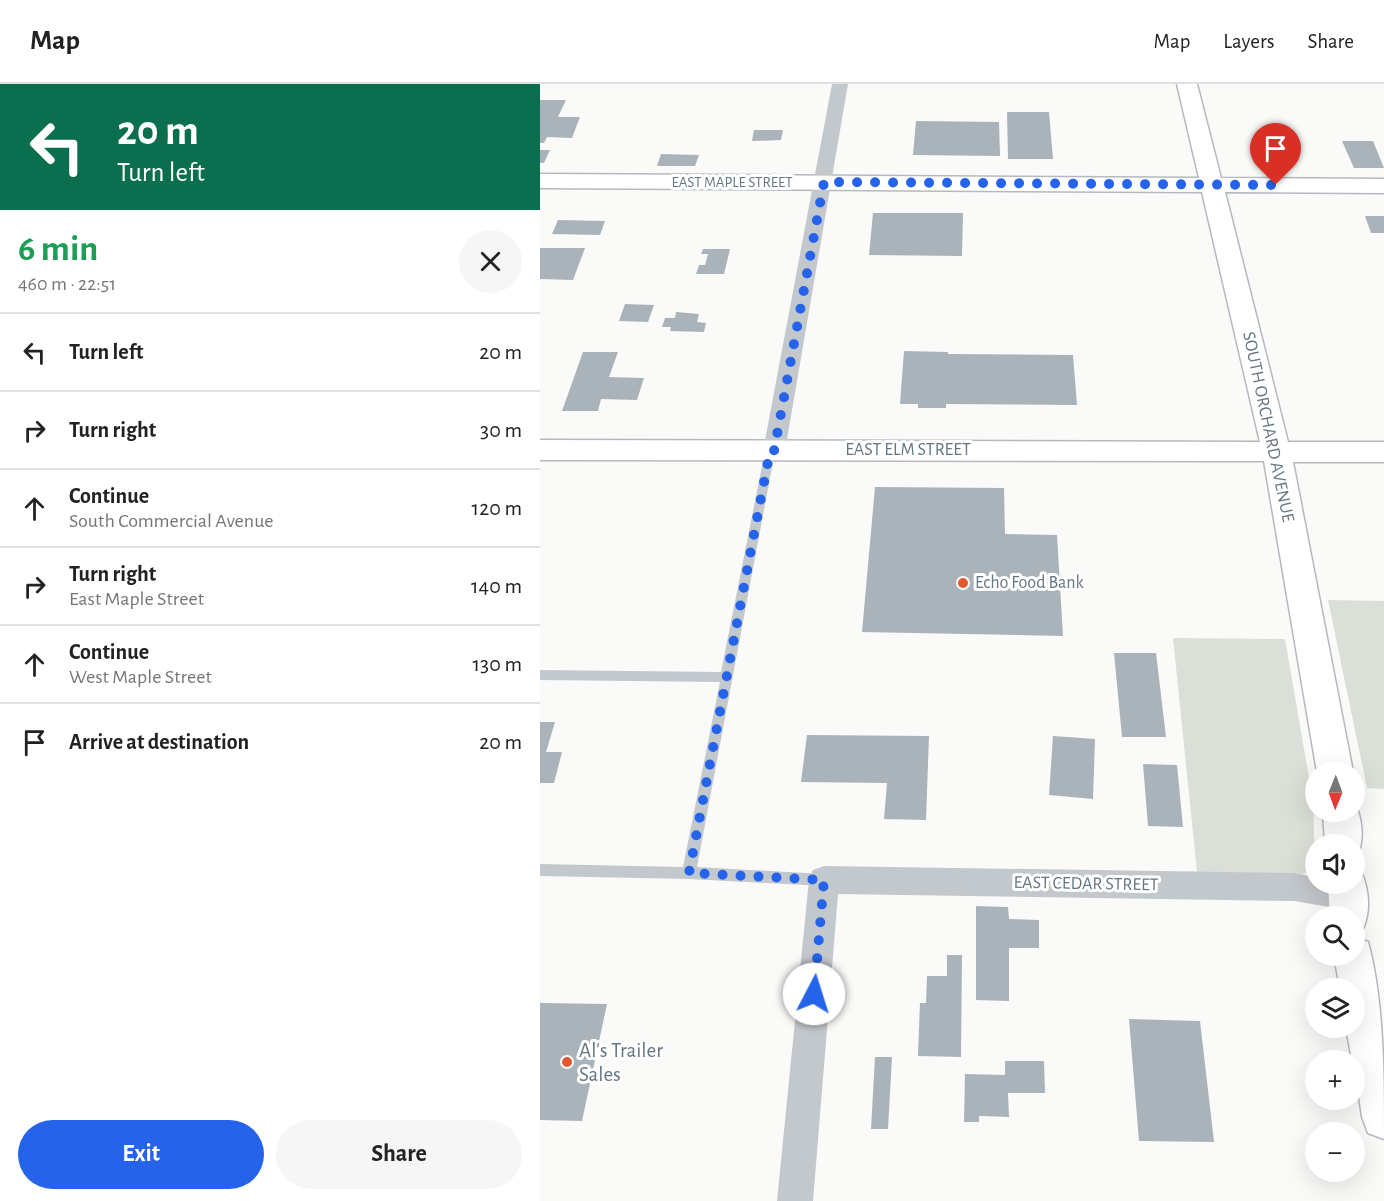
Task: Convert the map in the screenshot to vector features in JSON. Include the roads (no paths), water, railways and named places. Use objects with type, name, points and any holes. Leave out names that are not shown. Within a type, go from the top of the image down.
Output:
[{"type":"street","points":[[772,451],[824,182],[840,84]]},
{"type":"street","name":"SOUTH ORCHARD AVENUE","points":[[1187,84],[1276,450],[1333,762]]},
{"type":"street","name":"EAST MAPLE STREET","points":[[540,181],[1384,186]]},
{"type":"street","name":"EAST ELM STREET","points":[[540,450],[1384,452]]},
{"type":"street","points":[[795,1201],[824,880]]},
{"type":"street","name":"EAST CEDAR STREET","points":[[824,880],[1294,887],[1348,899]]},
{"type":"street","points":[[1356,966],[1384,1117]]},
{"type":"lane","points":[[689,873],[772,451]]},
{"type":"lane","points":[[540,675],[727,677]]},
{"type":"lane","points":[[540,870],[689,873],[824,880]]},
{"type":"place","name":"Echo Food Bank","points":[[963,583]]},
{"type":"place","name":"Al's Trailer Sales","points":[[567,1062]]}]
